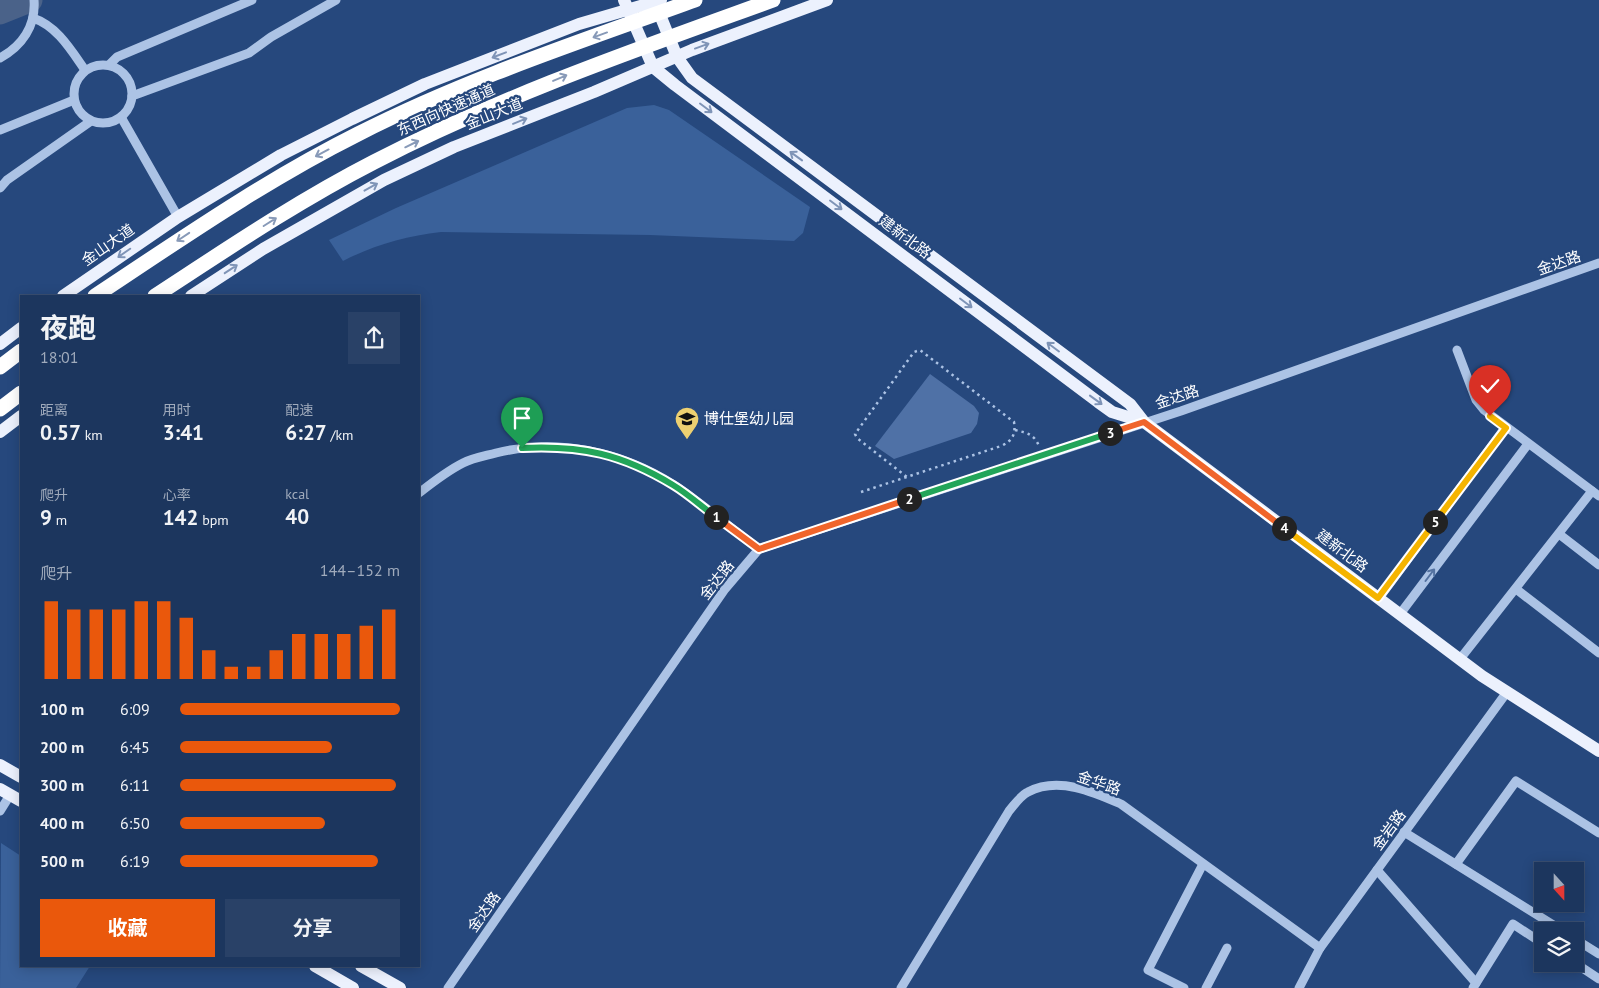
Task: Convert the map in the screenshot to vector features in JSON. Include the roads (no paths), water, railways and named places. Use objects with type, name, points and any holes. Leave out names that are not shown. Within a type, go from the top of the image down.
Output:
[{"type":"highway","name":"东西向快速通道","points":[[97,295],[235,203],[358,134],[431,99],[695,0]]},
{"type":"highway","name":"东西向快速通道","points":[[157,295],[308,198],[374,162],[569,74],[773,0]]},
{"type":"highway","points":[[0,367],[20,352]]},
{"type":"highway","points":[[0,409],[20,394]]},
{"type":"main road","name":"金山大道","points":[[192,295],[263,249],[384,180],[454,147],[677,57],[827,0]]},
{"type":"main road","name":"金山大道","points":[[64,295],[178,217],[281,155],[352,118],[425,84],[626,5],[657,1]]},
{"type":"main road","name":"建新北路","points":[[657,1],[677,57],[692,78],[1130,404],[1144,422],[1482,676],[1599,751]]},
{"type":"main road","points":[[626,5],[653,67]]},
{"type":"main road","name":"建新北路","points":[[653,67],[1098,402],[1112,412],[1144,422]]},
{"type":"main road","points":[[0,344],[20,329]]},
{"type":"main road","points":[[0,432],[20,417]]},
{"type":"main road","points":[[0,765],[20,776]]},
{"type":"main road","points":[[316,967],[353,988]]},
{"type":"main road","points":[[363,967],[400,988]]},
{"type":"street","points":[[0,58],[20,44],[26,36],[33,17],[34,0]]},
{"type":"street","points":[[109,65],[117,57],[132,50],[252,0]]},
{"type":"street","points":[[132,96],[249,54],[271,37],[336,0]]},
{"type":"street","points":[[33,17],[55,32],[85,70]]},
{"type":"street","points":[[109,65],[120,70],[126,76],[131,84],[132,96],[127,110],[121,117],[112,122],[101,123],[91,121],[83,116],[76,107],[74,87],[78,78],[85,70],[93,66],[109,65]]},
{"type":"street","points":[[0,130],[74,100]]},
{"type":"street","points":[[121,117],[178,217]]},
{"type":"street","points":[[0,188],[7,180],[91,121]]},
{"type":"street","name":"金达路","points":[[448,988],[725,589],[759,549],[1181,411],[1599,264]]},
{"type":"street","points":[[1457,350],[1480,406],[1506,428],[1596,493],[1559,534],[1460,659]]},
{"type":"street","points":[[1378,598],[1506,428]]},
{"type":"street","points":[[1400,614],[1528,444]]},
{"type":"street","points":[[420,492],[448,471],[480,457],[529,448],[565,447],[586,450],[606,454],[627,462],[674,485],[759,549]]},
{"type":"street","points":[[1559,534],[1599,564]]},
{"type":"street","points":[[1516,589],[1599,653]]},
{"type":"street","name":"金岩路","points":[[1299,988],[1320,948],[1507,692]]},
{"type":"street","points":[[1456,864],[1516,781],[1598,829]]},
{"type":"street","name":"金华路","points":[[901,988],[1009,811],[1018,799],[1028,792],[1042,787],[1073,787],[1121,804],[1320,948]]},
{"type":"street","points":[[0,812],[11,795]]},
{"type":"street","points":[[1404,832],[1549,922]]},
{"type":"street","points":[[1184,988],[1148,970],[1204,864]]},
{"type":"street","points":[[1377,870],[1474,986],[1513,924],[1534,938]]},
{"type":"street","points":[[1584,945],[1599,954]]},
{"type":"street","points":[[1206,988],[1227,948]]},
{"type":"street","points":[[1584,970],[1599,979]]},
{"type":"waterway","points":[[0,12],[30,0]]},
{"type":"place","name":"博仕堡幼儿园","points":[[687,440]]}]
